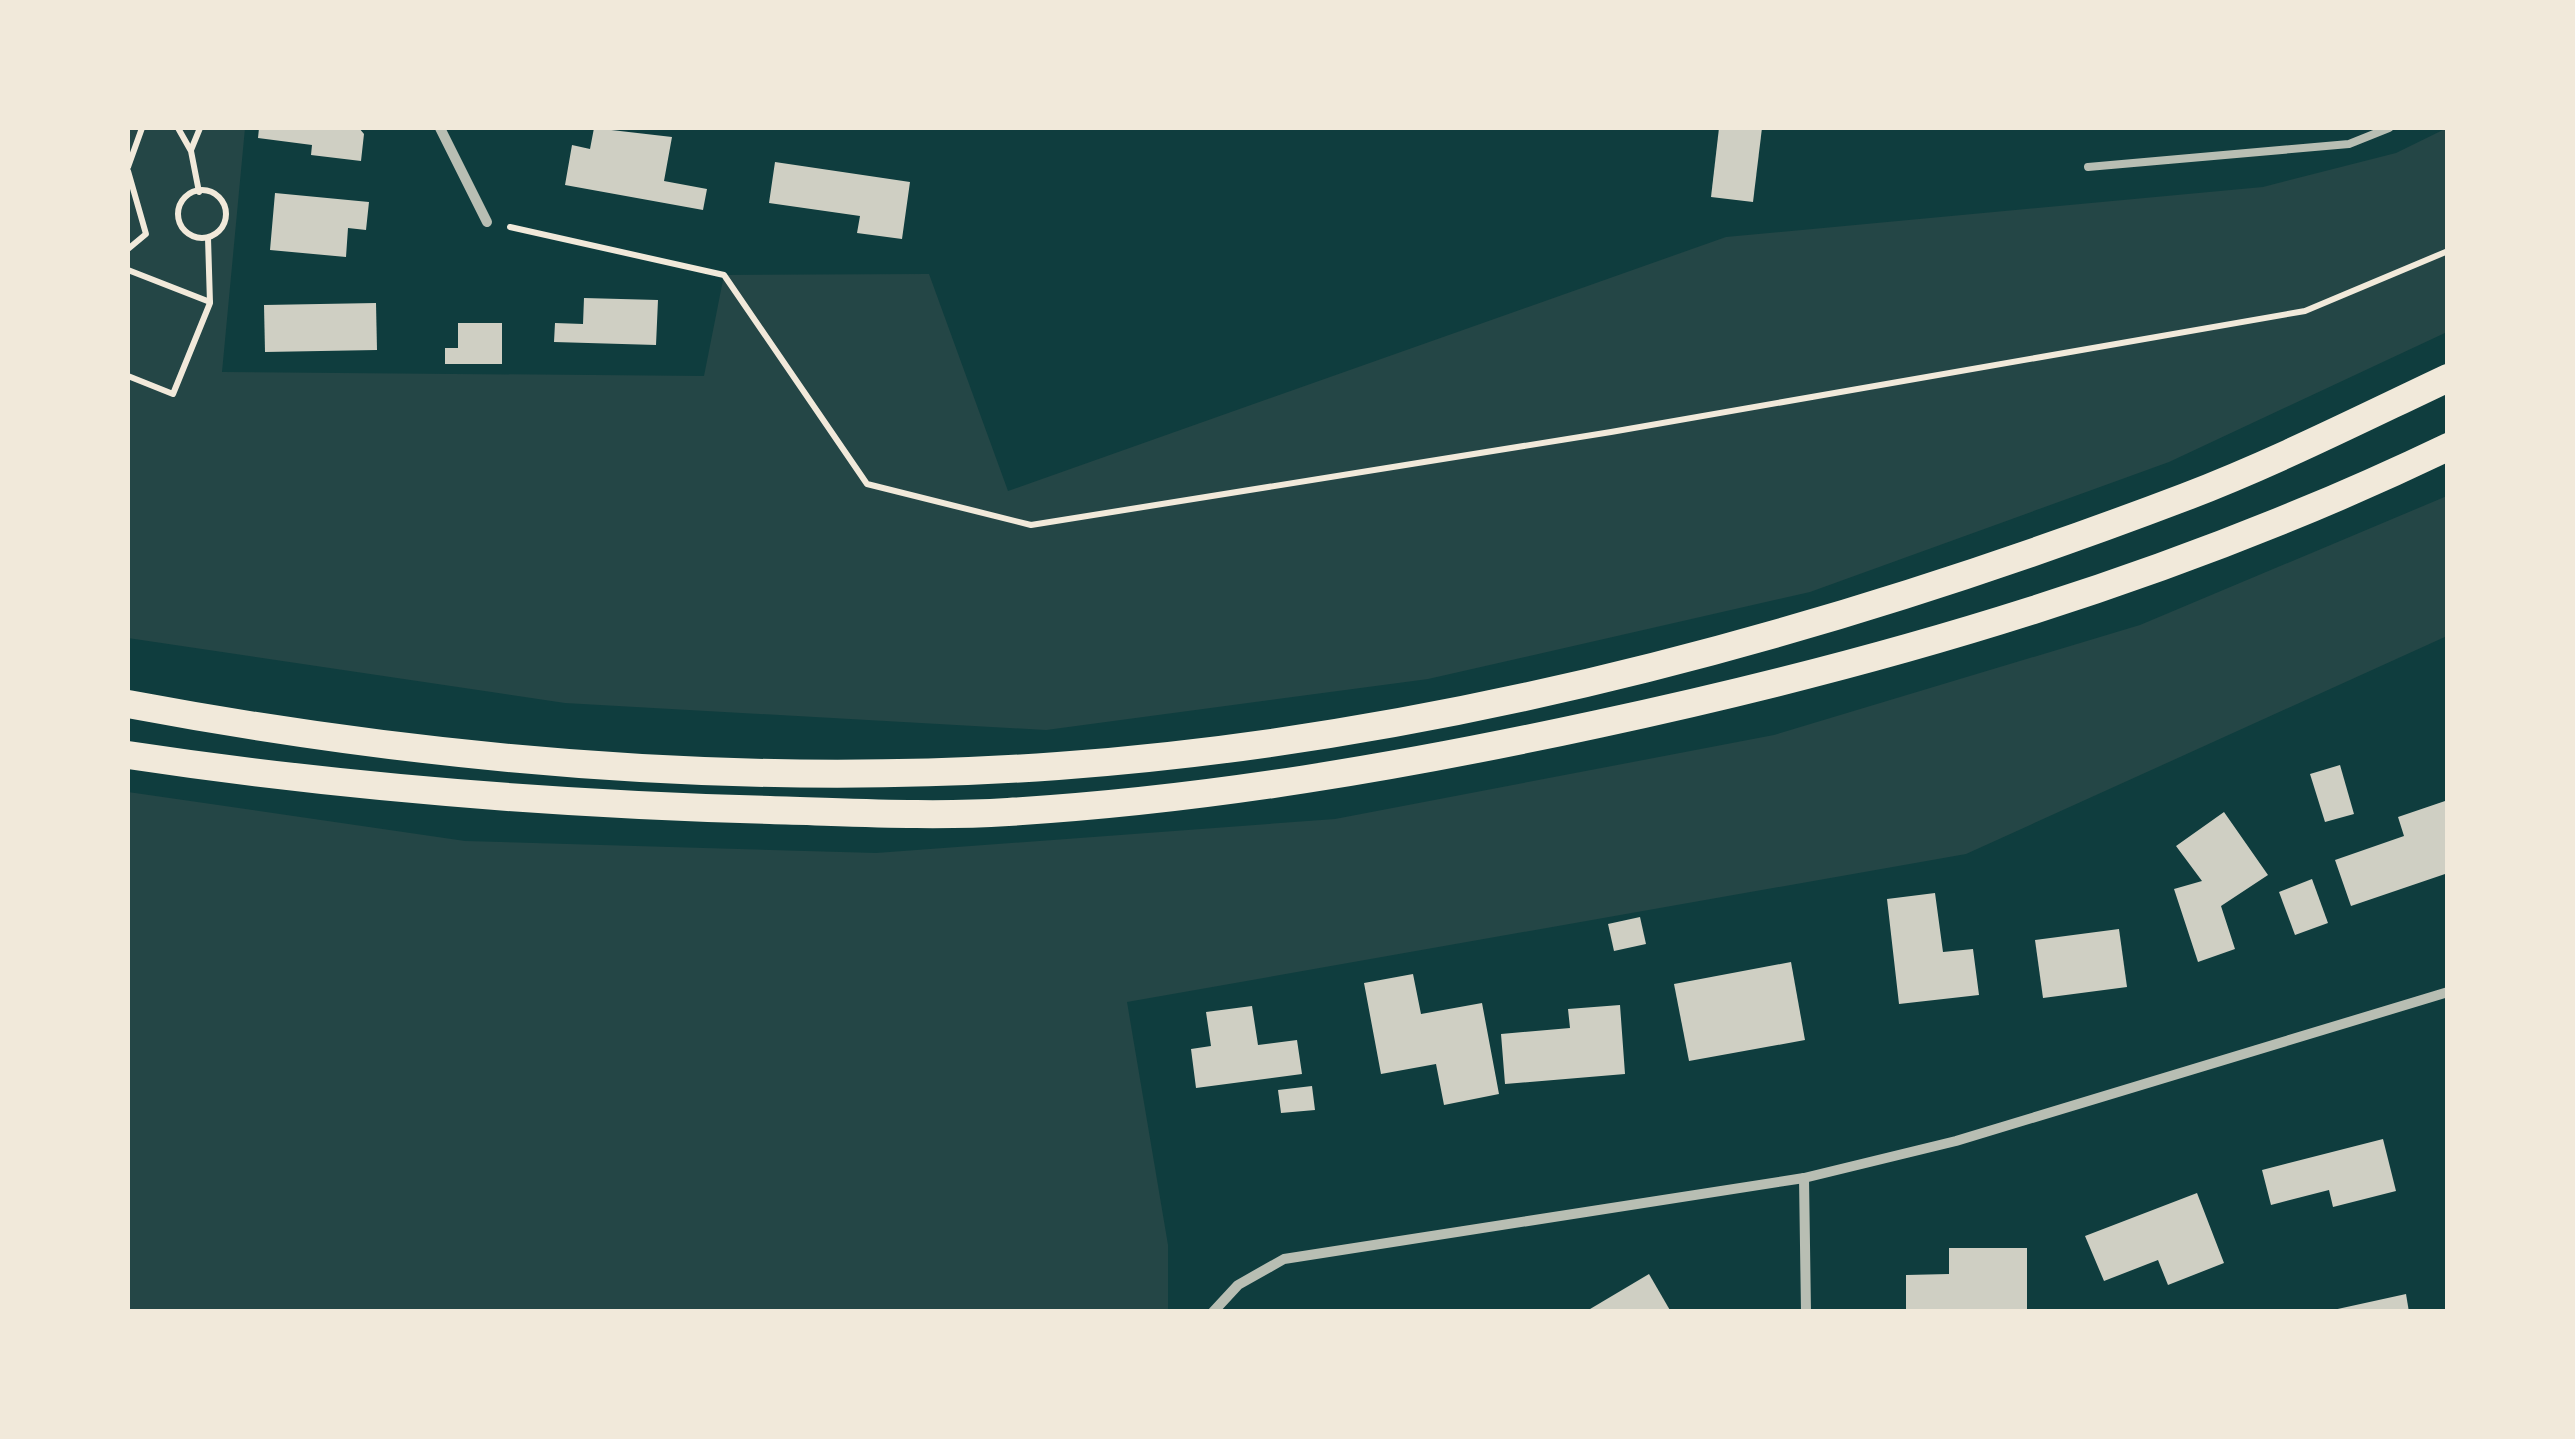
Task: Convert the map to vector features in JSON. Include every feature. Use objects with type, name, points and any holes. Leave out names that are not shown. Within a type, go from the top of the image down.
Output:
[{"type":"highway","points":[[128,704],[259,729],[646,769],[929,771],[1060,766],[1253,744],[1427,718],[1827,619],[2190,495],[2448,378]]},
{"type":"highway","points":[[128,755],[280,777],[630,806],[850,812],[1007,812],[1413,764],[1778,685],[2067,602],[2320,508],[2448,447]]},
{"type":"street","points":[[440,128],[487,222]]},
{"type":"street","points":[[1213,1312],[1238,1285],[1284,1259],[1804,1178],[1956,1141],[2448,992]]},
{"type":"street","points":[[1804,1178],[1806,1312]]},
{"type":"lane","points":[[2088,167],[2349,144],[2389,128]]},
{"type":"path","points":[[128,249],[146,234],[128,169],[142,128]]},
{"type":"path","points":[[178,128],[191,151],[199,192]]},
{"type":"path","points":[[191,151],[200,128]]},
{"type":"path","points":[[199,192],[216,194],[227,213],[222,228],[208,238],[192,236],[182,228],[178,216],[181,202],[199,192]]},
{"type":"path","points":[[487,222],[724,275],[867,484],[1031,526],[1843,393],[2305,310],[2448,251]]},
{"type":"path","points":[[128,376],[173,394],[210,302],[208,238]]},
{"type":"path","points":[[128,270],[210,302]]},
{"type":"shaded area","points":[[128,128],[245,128],[222,372],[704,376],[724,275],[929,274],[1008,491],[1726,237],[2263,187],[2396,153],[2447,128],[2447,332],[2169,462],[1810,592],[1428,679],[1046,730],[565,703],[128,638]]},
{"type":"shaded area","points":[[2447,496],[2447,636],[1966,854],[1127,1002],[1168,1245],[1168,1311],[128,1311],[128,792],[465,841],[876,853],[1335,819],[1774,735],[2140,625]]},
{"type":"building","points":[[259,128],[359,128],[364,134],[361,161],[311,155],[312,145],[258,138]]},
{"type":"building","points":[[594,128],[672,137],[664,181],[707,189],[703,210],[565,185],[572,145],[590,149]]},
{"type":"building","points":[[1719,128],[1762,128],[1753,202],[1711,197]]},
{"type":"building","points":[[775,162],[910,182],[902,239],[857,233],[860,216],[769,203]]},
{"type":"building","points":[[275,193],[369,202],[366,230],[348,228],[346,257],[270,250]]},
{"type":"building","points":[[584,298],[658,300],[656,345],[554,342],[555,323],[583,324]]},
{"type":"building","points":[[376,303],[377,350],[265,352],[264,305]]},
{"type":"building","points":[[458,323],[502,323],[502,364],[445,364],[445,348],[458,348]]},
{"type":"building","points":[[2340,765],[2354,814],[2325,822],[2310,774]]},
{"type":"building","points":[[2448,800],[2448,873],[2351,906],[2335,860],[2404,836],[2398,817]]},
{"type":"building","points":[[2224,812],[2268,875],[2221,906],[2235,949],[2198,962],[2174,889],[2202,881],[2176,846]]},
{"type":"building","points":[[2312,879],[2328,923],[2295,935],[2279,892]]},
{"type":"building","points":[[1935,893],[1943,952],[1973,949],[1979,995],[1899,1004],[1887,899]]},
{"type":"building","points":[[1640,917],[1646,944],[1614,951],[1608,924]]},
{"type":"building","points":[[2119,929],[2127,987],[2043,998],[2035,940]]},
{"type":"building","points":[[1791,962],[1805,1040],[1689,1061],[1674,984]]},
{"type":"building","points":[[1413,974],[1421,1014],[1482,1003],[1499,1094],[1444,1105],[1436,1064],[1381,1074],[1364,983]]},
{"type":"building","points":[[1620,1005],[1625,1074],[1505,1084],[1501,1034],[1570,1028],[1568,1009]]},
{"type":"building","points":[[1252,1006],[1258,1045],[1297,1040],[1302,1074],[1196,1088],[1191,1049],[1211,1046],[1206,1012]]},
{"type":"building","points":[[1312,1086],[1315,1110],[1281,1113],[1278,1090]]},
{"type":"building","points":[[2383,1139],[2396,1191],[2333,1207],[2329,1190],[2271,1205],[2262,1170]]},
{"type":"building","points":[[2197,1193],[2224,1263],[2168,1285],[2158,1260],[2104,1281],[2085,1236]]},
{"type":"building","points":[[1949,1248],[2027,1248],[2027,1312],[1906,1312],[1906,1275],[1949,1274]]},
{"type":"building","points":[[1649,1274],[1671,1312],[1585,1312]]},
{"type":"building","points":[[2406,1294],[2409,1312],[2333,1312],[2333,1310]]}]
